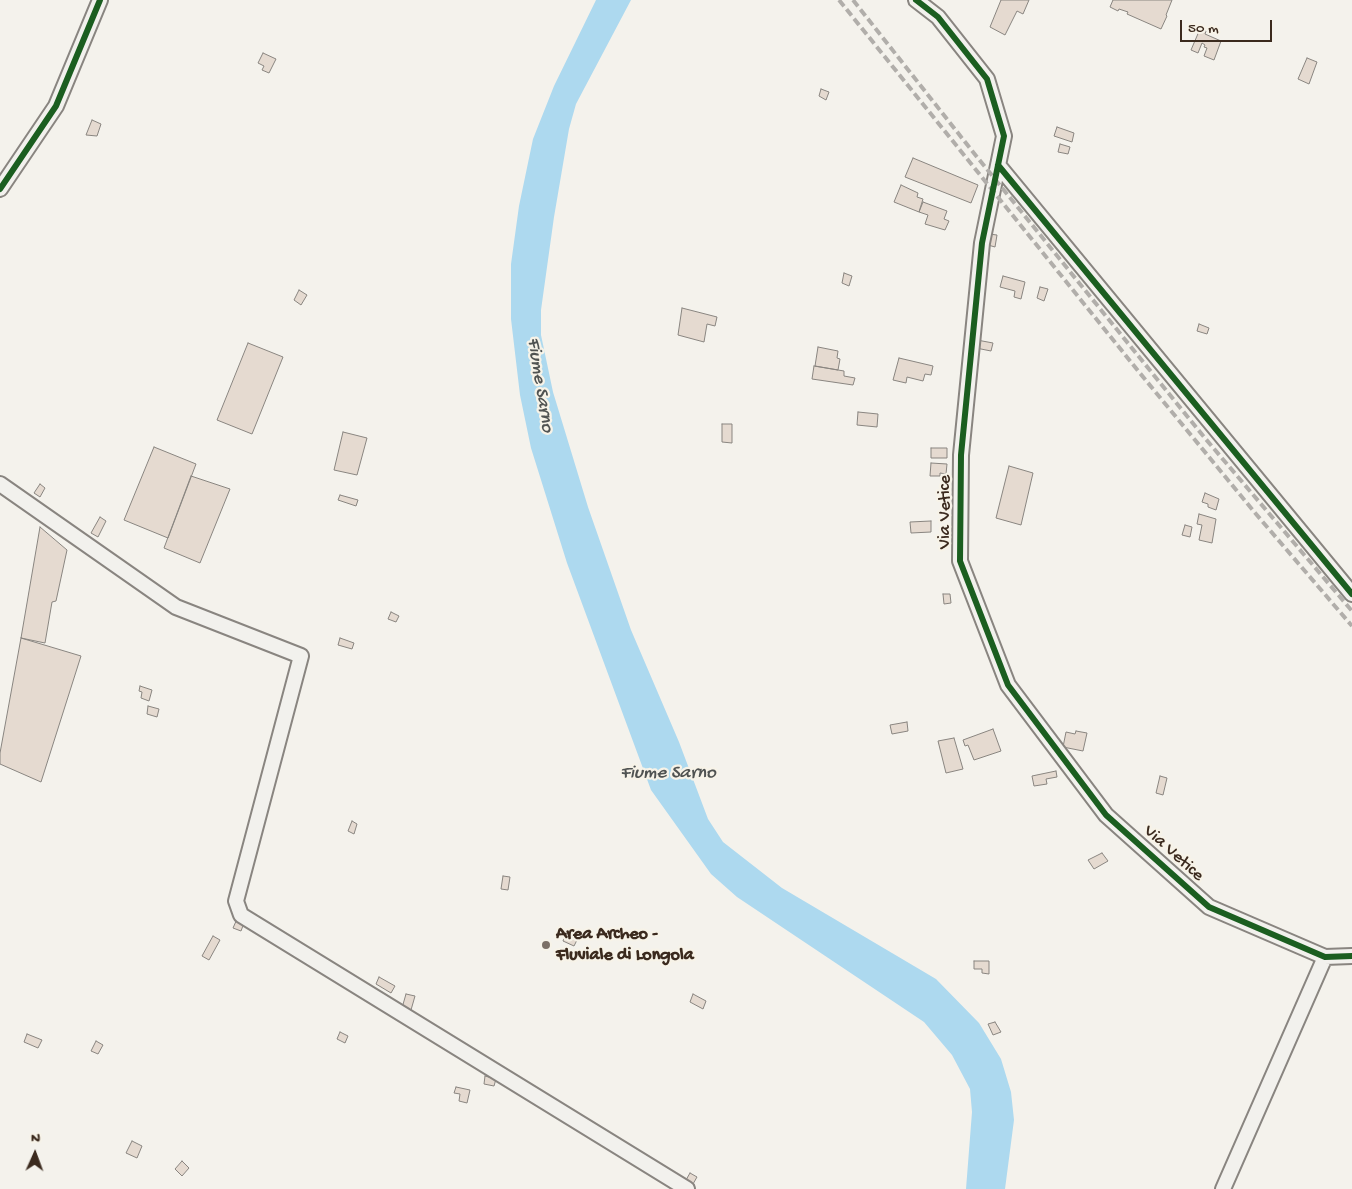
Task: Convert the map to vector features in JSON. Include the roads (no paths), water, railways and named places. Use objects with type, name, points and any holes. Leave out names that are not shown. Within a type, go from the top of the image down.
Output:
[{"type":"street","points":[[0,189],[56,106],[100,0]]},
{"type":"street","name":"Via Vetice","points":[[916,0],[938,17],[987,79],[1004,136],[982,244],[961,455],[960,561],[1008,685],[1106,815],[1210,907],[1325,957],[1352,956]]},
{"type":"street","points":[[998,165],[1350,586]]},
{"type":"street","points":[[0,484],[176,607],[301,656],[236,902],[242,915],[687,1189]]},
{"type":"street","points":[[1223,1189],[1325,957]]},
{"type":"water","name":"Fiume Sarno","points":[[596,0],[631,0],[576,104],[569,129],[554,217],[541,310],[541,335],[553,392],[588,507],[631,630],[679,742],[708,819],[723,842],[782,888],[936,979],[979,1023],[1001,1059],[1011,1092],[1014,1120],[1005,1189],[966,1189],[972,1112],[970,1089],[952,1055],[924,1022],[737,897],[711,874],[651,790],[567,563],[531,448],[520,395],[511,319],[511,264],[519,206],[533,139],[554,86]]},
{"type":"railway","points":[[839,0],[1139,372],[1256,514],[1352,626]]},
{"type":"railway","points":[[853,0],[973,152],[1204,437],[1352,611]]},
{"type":"place","name":"Area Archeo - Fluviale di Longola","points":[[546,945]]}]
